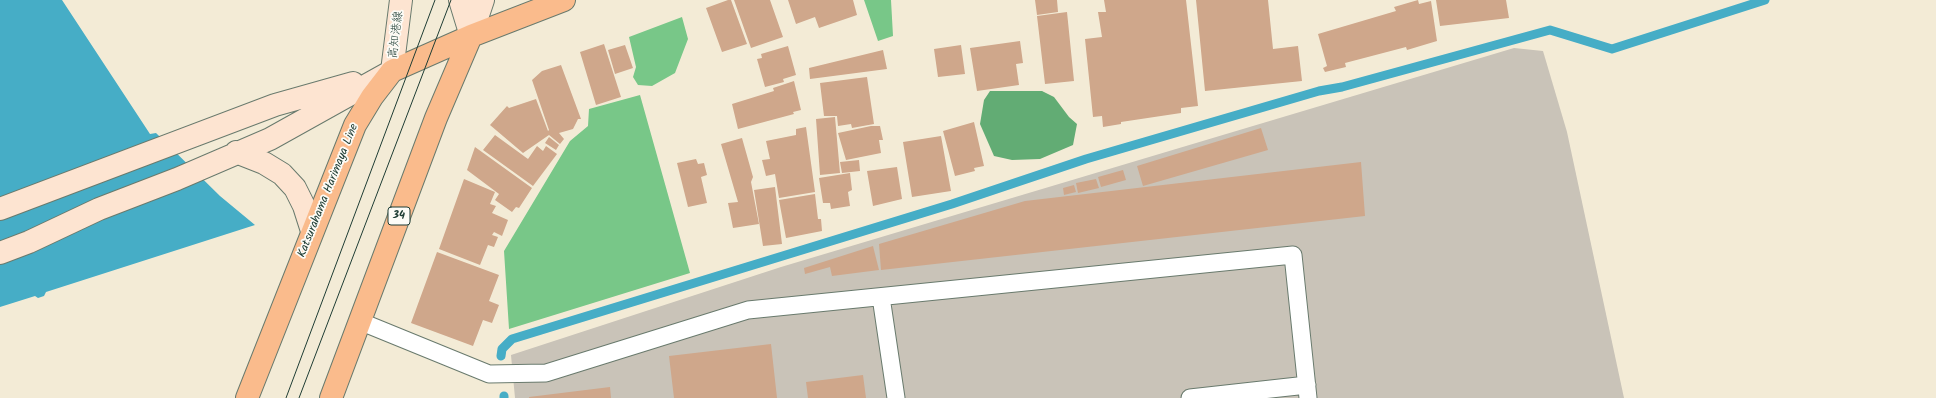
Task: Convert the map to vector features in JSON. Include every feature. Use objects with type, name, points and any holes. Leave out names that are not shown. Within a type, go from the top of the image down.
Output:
[{"type":"main road","name":"Katsurahama Harimaya Line","points":[[247,398],[355,125],[372,97],[392,71],[471,36],[564,0]]},
{"type":"main road","name":"34","points":[[331,398],[436,118],[471,36]]},
{"type":"street","name":"高知港線","points":[[392,71],[401,0]]},
{"type":"street","points":[[460,0],[471,36]]},
{"type":"street","points":[[471,36],[483,0]]},
{"type":"street","points":[[0,209],[274,106],[392,71]]},
{"type":"street","points":[[0,253],[100,209],[177,179],[236,152],[270,139],[392,71]]},
{"type":"street","points":[[236,152],[264,163],[282,174],[295,188],[304,206],[312,231]]},
{"type":"lane","points":[[359,321],[489,374],[546,373],[748,310],[1293,255],[1307,392],[1190,398]]},
{"type":"lane","points":[[881,297],[896,398]]},
{"type":"shaded area","points":[[1514,48],[1543,51],[1567,132],[1624,398],[515,398],[511,355],[781,267]]},
{"type":"green space","points":[[864,0],[891,0],[893,36],[878,41]]},
{"type":"green space","points":[[682,17],[688,39],[675,73],[652,86],[638,85],[633,77],[636,67],[629,37]]},
{"type":"green space","points":[[990,91],[1042,91],[1054,97],[1069,117],[1077,124],[1073,145],[1040,159],[1012,160],[994,156],[980,124],[984,100]]},
{"type":"green space","points":[[640,95],[690,273],[509,329],[504,251],[570,141],[588,126],[589,109]]},
{"type":"water","points":[[0,0],[62,0],[150,134],[156,133],[220,196],[255,225],[46,292],[44,296],[38,298],[35,296],[0,307]]},
{"type":"building","points":[[731,0],[747,44],[722,52],[706,8]]},
{"type":"building","points":[[734,0],[770,0],[783,37],[751,48]]},
{"type":"building","points":[[788,0],[853,0],[857,15],[819,28],[815,17],[796,24]]},
{"type":"building","points":[[1035,0],[1057,0],[1058,12],[1037,15]]},
{"type":"building","points":[[1104,0],[1186,0],[1198,106],[1181,108],[1181,113],[1121,122],[1121,124],[1103,127],[1102,116],[1093,117],[1085,39],[1102,37],[1098,12],[1106,12]]},
{"type":"building","points":[[1196,0],[1268,0],[1273,49],[1298,46],[1302,81],[1205,91]]},
{"type":"building","points":[[1418,0],[1419,4],[1431,1],[1437,41],[1407,50],[1406,47],[1345,63],[1346,67],[1325,72],[1323,68],[1327,66],[1318,34],[1396,11],[1394,7]]},
{"type":"building","points":[[1436,0],[1506,0],[1509,18],[1440,26]]},
{"type":"building","points":[[1067,12],[1074,81],[1045,84],[1037,16]]},
{"type":"building","points":[[1020,41],[1023,63],[1016,64],[1019,85],[977,91],[970,48]]},
{"type":"building","points":[[604,44],[621,97],[596,105],[580,52]]},
{"type":"building","points":[[625,45],[633,68],[615,74],[608,50]]},
{"type":"building","points":[[961,45],[965,74],[938,77],[934,49]]},
{"type":"building","points":[[788,46],[796,75],[783,79],[784,82],[765,87],[757,59],[762,58],[761,54]]},
{"type":"building","points":[[883,50],[887,69],[810,79],[809,68]]},
{"type":"building","points":[[561,65],[581,119],[578,119],[573,129],[559,133],[564,139],[560,144],[549,135],[523,153],[490,125],[507,106],[509,108],[536,99],[548,131],[549,130],[532,80],[542,71]]},
{"type":"building","points":[[867,77],[874,124],[852,128],[851,124],[838,126],[837,116],[824,116],[820,83]]},
{"type":"building","points":[[794,81],[801,110],[793,112],[794,114],[738,129],[732,104],[774,91],[773,88]]},
{"type":"building","points":[[835,117],[840,173],[820,175],[816,119]]},
{"type":"building","points":[[974,122],[984,166],[974,168],[975,171],[955,176],[943,131]]},
{"type":"building","points":[[871,126],[880,126],[883,140],[879,140],[881,153],[846,160],[838,133]]},
{"type":"building","points":[[806,127],[815,192],[779,198],[775,174],[766,176],[762,160],[770,159],[766,141],[796,135],[796,129]]},
{"type":"building","points":[[1261,128],[1268,150],[1143,186],[1137,166]]},
{"type":"building","points":[[495,135],[528,159],[537,146],[543,151],[546,146],[557,154],[533,186],[483,150]]},
{"type":"building","points":[[941,136],[951,191],[912,197],[903,142]]},
{"type":"building","points":[[549,137],[559,145],[556,150],[545,143]]},
{"type":"building","points":[[742,138],[753,177],[751,182],[759,224],[733,228],[728,203],[738,202],[721,144]]},
{"type":"building","points":[[475,147],[532,188],[519,208],[516,207],[512,212],[495,200],[499,194],[467,170]]},
{"type":"building","points":[[696,159],[698,164],[704,163],[707,175],[701,177],[707,203],[688,207],[677,163]]},
{"type":"building","points":[[859,160],[860,171],[842,173],[840,162]]},
{"type":"building","points":[[1361,162],[1365,216],[881,270],[879,244],[1025,201]]},
{"type":"building","points":[[897,167],[902,199],[873,206],[867,171]]},
{"type":"building","points":[[1123,170],[1126,180],[1101,187],[1098,177]]},
{"type":"building","points":[[850,173],[852,190],[848,192],[850,206],[831,209],[830,203],[823,203],[819,178]]},
{"type":"building","points":[[464,179],[495,192],[490,204],[496,206],[492,213],[508,220],[502,236],[494,232],[492,235],[498,237],[494,247],[488,245],[480,265],[439,249]]},
{"type":"building","points":[[1096,179],[1099,188],[1078,193],[1076,183]]},
{"type":"building","points":[[1074,185],[1076,192],[1064,195],[1063,188]]},
{"type":"building","points":[[775,187],[782,244],[763,246],[754,190]]},
{"type":"building","points":[[815,194],[818,219],[821,219],[822,231],[786,238],[779,200]]},
{"type":"building","points":[[873,246],[879,270],[832,276],[830,267],[805,274],[804,268]]},
{"type":"building","points":[[437,252],[499,275],[489,301],[499,305],[492,323],[483,320],[473,346],[411,323]]},
{"type":"building","points":[[771,344],[777,398],[674,398],[669,356]]},
{"type":"building","points":[[863,375],[866,398],[808,398],[806,382]]},
{"type":"building","points":[[610,387],[611,398],[529,398],[529,397]]},
{"type":"waterway","points":[[501,356],[502,349],[512,339],[952,204],[1086,159],[1319,91],[1342,87],[1550,30],[1612,49],[1765,0]]},
{"type":"tram line","points":[[286,398],[435,0]]},
{"type":"tram line","points":[[299,398],[451,0]]}]
